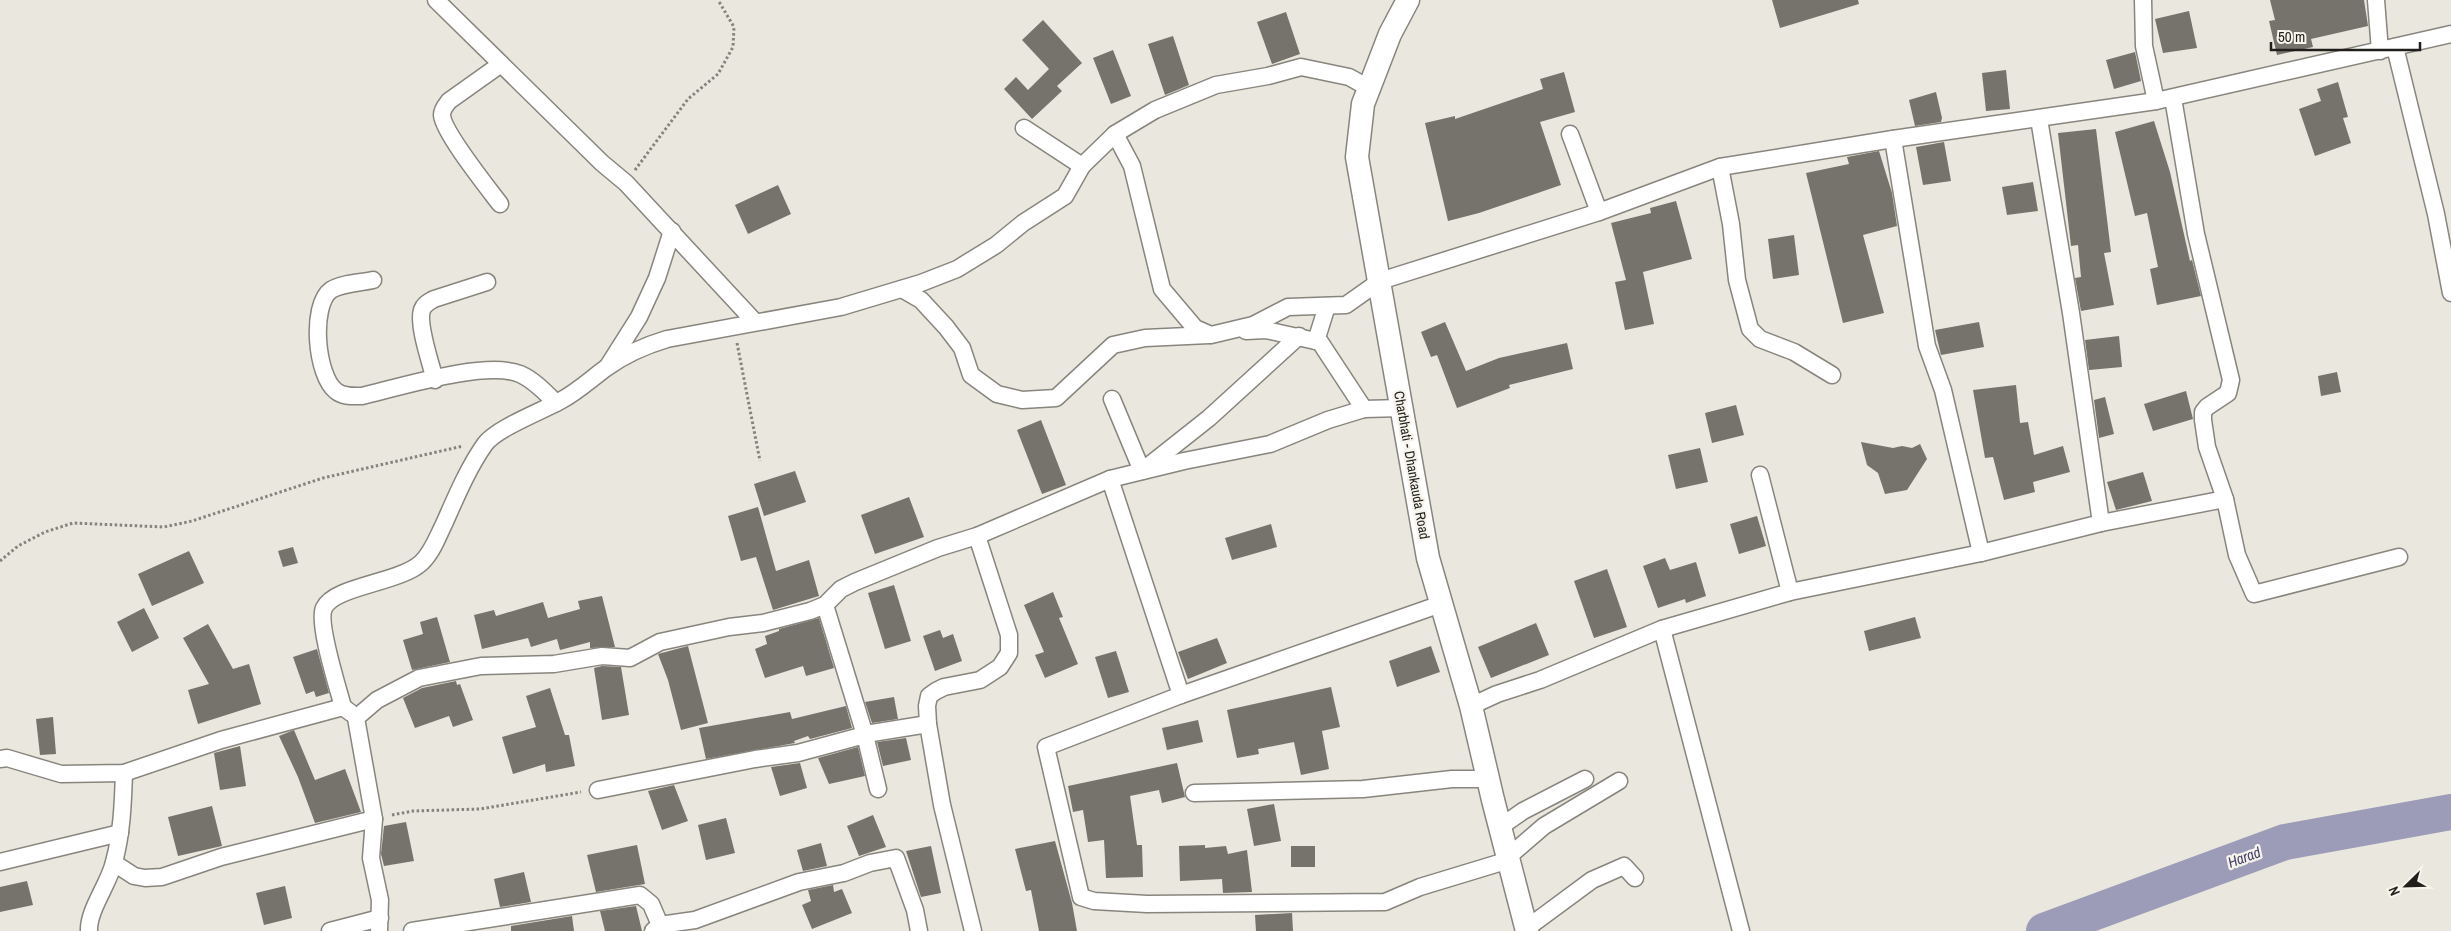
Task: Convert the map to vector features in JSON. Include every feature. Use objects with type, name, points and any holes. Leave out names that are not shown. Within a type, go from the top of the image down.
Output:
[{"type":"street","points":[[436,0],[602,163],[626,182],[755,322]]},
{"type":"street","name":"Charbhati - Dhankauda Road","points":[[1408,0],[1390,34],[1363,104],[1357,157],[1428,558],[1471,706],[1493,800],[1527,929]]},
{"type":"street","points":[[2143,0],[2144,46],[2156,101]]},
{"type":"street","points":[[2376,0],[2388,49],[2436,214],[2451,293]]},
{"type":"street","points":[[902,289],[921,300],[946,327],[962,348],[971,374],[997,394],[1022,400],[1056,398],[1113,345],[1146,338],[1211,335],[1228,332],[1253,325],[1288,308],[1346,305],[1380,281],[1599,212],[1720,167],[1893,138],[2173,98],[2451,34]]},
{"type":"street","points":[[500,204],[448,131],[442,114],[449,101],[501,64]]},
{"type":"street","points":[[330,931],[380,924],[380,900],[371,858],[374,819],[356,718],[343,707],[324,631],[322,616],[324,607],[330,599],[342,593],[401,576],[416,568],[428,556],[466,478],[486,442],[519,421],[556,403],[585,385],[607,367],[649,345],[667,339],[841,307],[902,289],[957,269],[996,245],[1023,223],[1065,196],[1082,166],[1116,134],[1155,110],[1216,85],[1268,76],[1301,67],[1349,77],[1369,88]]},
{"type":"street","points":[[2173,98],[2196,234],[2230,380],[2228,393],[2207,407],[2203,412],[2207,447],[2225,499],[2237,555],[2254,594],[2400,557]]},
{"type":"street","points":[[2039,118],[2071,313],[2100,523]]},
{"type":"street","points":[[1024,128],[1082,166]]},
{"type":"street","points":[[1116,134],[1132,166],[1162,290],[1195,328],[1211,335]]},
{"type":"street","points":[[1570,134],[1599,212]]},
{"type":"street","points":[[1893,138],[1927,346],[1943,390],[1981,553]]},
{"type":"street","points":[[1720,167],[1731,224],[1737,280],[1750,329],[1760,339],[1794,352],[1832,375]]},
{"type":"street","points":[[607,367],[639,317],[657,278],[672,231]]},
{"type":"street","points":[[373,280],[340,286],[332,290],[322,301],[318,334],[319,354],[329,385],[337,392],[345,396],[362,396],[463,374],[507,370],[522,375],[556,403]]},
{"type":"street","points":[[434,380],[422,325],[422,310],[426,304],[434,299],[486,282]]},
{"type":"street","points":[[1316,340],[1327,306]]},
{"type":"street","points":[[1228,332],[1266,330],[1320,342],[1364,409]]},
{"type":"street","points":[[1142,471],[1208,418],[1299,336]]},
{"type":"street","points":[[1112,399],[1142,471]]},
{"type":"street","points":[[356,718],[377,700],[419,678],[481,666],[554,664],[602,656],[630,658],[660,642],[729,627],[763,623],[825,605],[842,589],[855,582],[938,548],[977,536],[1110,479],[1270,444],[1328,420],[1364,409],[1402,408]]},
{"type":"street","points":[[1760,475],[1790,592]]},
{"type":"street","points":[[1110,479],[1181,695]]},
{"type":"street","points":[[1471,706],[1497,694],[1540,680],[1662,629],[1790,592],[1981,553],[2100,523],[2225,499]]},
{"type":"street","points":[[973,931],[951,844],[928,724],[927,706],[929,696],[944,687],[980,680],[1000,667],[1009,653],[1009,634],[977,536]]},
{"type":"street","points":[[1441,604],[1181,695],[1046,747],[1082,897],[1094,901],[1147,904],[1385,902],[1420,886],[1508,859],[1544,826],[1619,781]]},
{"type":"street","points":[[825,605],[878,788]]},
{"type":"street","points":[[1662,629],[1741,931]]},
{"type":"street","points":[[0,759],[7,758],[61,774],[124,773],[221,740],[343,707]]},
{"type":"street","points":[[598,790],[755,759],[798,753],[864,735],[928,724]]},
{"type":"street","points":[[89,931],[88,920],[103,893],[114,863],[120,833],[124,773]]},
{"type":"street","points":[[1194,793],[1363,789],[1452,779],[1486,779],[1493,800]]},
{"type":"street","points":[[1500,827],[1523,811],[1585,779]]},
{"type":"street","points":[[114,863],[134,876],[145,878],[162,877],[221,856],[374,819]]},
{"type":"street","points":[[0,862],[120,833]]},
{"type":"street","points":[[412,931],[640,895],[651,904],[657,928],[695,920],[799,882],[844,873],[870,863],[896,858],[915,910],[919,931]]},
{"type":"street","points":[[1527,929],[1592,880],[1624,866],[1635,878]]},
{"type":"path","points":[[626,182],[688,99],[718,74],[733,47],[734,27],[718,0]]},
{"type":"path","points":[[734,327],[760,461]]},
{"type":"path","points":[[0,561],[18,546],[45,532],[73,523],[164,527],[192,521],[323,478],[420,455],[486,442]]},
{"type":"path","points":[[374,819],[413,811],[480,809],[598,790]]},
{"type":"building","points":[[1772,0],[1858,0],[1859,4],[1780,28]]},
{"type":"building","points":[[2270,0],[2364,0],[2368,26],[2311,39],[2313,47],[2277,55],[2269,21],[2275,20]]},
{"type":"building","points":[[2189,11],[2197,48],[2163,53],[2155,19]]},
{"type":"building","points":[[1286,12],[1300,54],[1272,64],[1257,22]]},
{"type":"building","points":[[1043,20],[1082,63],[1057,86],[1062,91],[1032,119],[1004,89],[1016,77],[1028,90],[1049,69],[1022,40]]},
{"type":"building","points":[[1173,36],[1189,85],[1165,95],[1148,44]]},
{"type":"building","points":[[1113,50],[1131,96],[1111,104],[1093,58]]},
{"type":"building","points":[[2135,52],[2141,81],[2114,89],[2106,60]]},
{"type":"building","points":[[2006,70],[2010,109],[1986,111],[1982,73]]},
{"type":"building","points":[[1564,72],[1575,112],[1540,122],[1561,185],[1479,213],[1448,221],[1425,123],[1455,116],[1455,119],[1543,89],[1540,79]]},
{"type":"building","points":[[2338,82],[2348,117],[2343,118],[2351,143],[2315,156],[2299,109],[2321,101],[2317,89]]},
{"type":"building","points":[[1936,92],[1942,118],[1941,122],[1915,126],[1909,100]]},
{"type":"building","points":[[2154,121],[2170,172],[2190,261],[2192,260],[2201,296],[2157,305],[2150,269],[2158,267],[2147,213],[2135,216],[2115,132]]},
{"type":"building","points":[[2096,129],[2111,252],[2104,253],[2114,305],[2081,311],[2075,278],[2081,277],[2078,245],[2071,246],[2058,133]]},
{"type":"building","points":[[1944,142],[1951,181],[1923,185],[1916,147]]},
{"type":"building","points":[[1879,151],[1892,193],[1897,226],[1863,235],[1884,313],[1843,323],[1806,173],[1849,164],[1847,157]]},
{"type":"building","points":[[2033,182],[2038,211],[2007,215],[2002,187]]},
{"type":"building","points":[[778,185],[791,214],[748,234],[735,205]]},
{"type":"building","points":[[1676,201],[1692,259],[1643,272],[1654,324],[1625,330],[1615,282],[1626,280],[1611,223],[1651,213],[1650,208]]},
{"type":"building","points":[[1794,235],[1799,275],[1773,279],[1768,239]]},
{"type":"building","points":[[1445,322],[1466,371],[1499,358],[1567,343],[1573,369],[1509,385],[1510,388],[1457,408],[1437,355],[1431,357],[1421,332]]},
{"type":"building","points":[[1979,322],[1984,347],[1941,355],[1935,330]]},
{"type":"building","points":[[2119,336],[2122,367],[2089,370],[2085,340]]},
{"type":"building","points":[[2337,372],[2341,392],[2321,396],[2318,376]]},
{"type":"building","points":[[2016,385],[2020,423],[2028,422],[2034,455],[2063,446],[2070,472],[2033,482],[2035,492],[2004,500],[1993,457],[1985,458],[1973,390]]},
{"type":"building","points":[[2186,391],[2193,419],[2153,431],[2144,404]]},
{"type":"building","points":[[2105,397],[2114,434],[2099,438],[2094,400]]},
{"type":"building","points":[[1736,405],[1744,435],[1712,443],[1705,413]]},
{"type":"building","points":[[1041,420],[1066,485],[1042,494],[1017,430]]},
{"type":"building","points":[[1861,442],[1893,448],[1902,446],[1912,448],[1920,444],[1927,459],[1907,490],[1885,494],[1878,473],[1867,465]]},
{"type":"building","points":[[1700,448],[1708,482],[1676,489],[1668,455]]},
{"type":"building","points":[[795,471],[806,502],[764,516],[754,484]]},
{"type":"building","points":[[2143,472],[2152,501],[2116,510],[2107,482]]},
{"type":"building","points":[[909,497],[924,537],[875,554],[861,515]]},
{"type":"building","points":[[758,507],[776,571],[809,560],[819,596],[773,610],[756,557],[741,561],[728,516]]},
{"type":"building","points":[[1757,516],[1766,546],[1739,554],[1730,524]]},
{"type":"building","points":[[1271,524],[1277,547],[1232,560],[1225,538]]},
{"type":"building","points":[[293,547],[298,563],[283,567],[278,551]]},
{"type":"building","points":[[189,551],[204,583],[152,606],[138,574]]},
{"type":"building","points":[[1665,558],[1670,570],[1696,562],[1706,596],[1686,603],[1685,599],[1658,608],[1643,566]]},
{"type":"building","points":[[1607,569],[1627,627],[1594,638],[1574,581]]},
{"type":"building","points":[[894,585],[911,641],[885,649],[868,593]]},
{"type":"building","points":[[1053,592],[1063,617],[1059,618],[1078,664],[1045,678],[1035,655],[1044,652],[1024,605]]},
{"type":"building","points":[[602,596],[615,647],[590,648],[590,642],[560,650],[557,639],[531,647],[528,638],[482,649],[474,615],[494,610],[496,616],[543,602],[548,618],[580,609],[578,601]]},
{"type":"building","points":[[144,608],[159,638],[132,652],[117,622]]},
{"type":"building","points":[[437,617],[450,662],[412,670],[403,640],[423,634],[420,622]]},
{"type":"building","points":[[1915,617],[1921,638],[1869,651],[1864,631]]},
{"type":"building","points":[[819,618],[834,668],[806,676],[803,666],[765,678],[755,649],[767,644],[765,636],[779,631],[779,629]]},
{"type":"building","points":[[1536,623],[1549,655],[1491,678],[1478,647]]},
{"type":"building","points":[[208,624],[233,669],[249,664],[261,704],[198,724],[188,690],[209,684],[183,638]]},
{"type":"building","points":[[940,630],[943,638],[953,634],[962,661],[935,671],[923,636]]},
{"type":"building","points":[[1217,638],[1227,663],[1188,679],[1178,652]]},
{"type":"building","points":[[688,646],[708,723],[681,730],[668,680],[658,654]]},
{"type":"building","points":[[1431,646],[1440,672],[1397,687],[1389,661]]},
{"type":"building","points":[[317,649],[329,693],[316,697],[314,691],[306,694],[293,657]]},
{"type":"building","points":[[1116,651],[1129,692],[1108,698],[1095,657]]},
{"type":"building","points":[[602,666],[621,667],[629,715],[602,720],[594,668]]},
{"type":"building","points":[[456,681],[457,685],[460,684],[473,720],[453,727],[449,716],[415,728],[403,698],[422,688]]},
{"type":"building","points":[[1331,687],[1340,727],[1322,731],[1329,769],[1301,775],[1294,742],[1258,749],[1259,754],[1237,758],[1227,710]]},
{"type":"building","points":[[550,688],[565,735],[569,735],[575,766],[546,772],[545,764],[513,774],[502,737],[536,727],[526,696]]},
{"type":"building","points":[[894,697],[898,719],[872,723],[865,702]]},
{"type":"building","points":[[846,706],[852,728],[810,739],[808,736],[794,741],[795,743],[706,759],[699,728],[790,712],[792,719]]},
{"type":"building","points":[[53,717],[56,754],[40,755],[36,719]]},
{"type":"building","points":[[1198,720],[1203,742],[1167,750],[1162,728]]},
{"type":"building","points":[[294,730],[315,780],[345,769],[361,812],[315,823],[298,777],[279,736]]},
{"type":"building","points":[[906,738],[911,760],[883,766],[877,742]]},
{"type":"building","points":[[240,746],[246,786],[220,790],[214,753]]},
{"type":"building","points":[[858,747],[865,776],[829,784],[818,758]]},
{"type":"building","points":[[800,763],[807,788],[780,796],[771,767]]},
{"type":"building","points":[[1177,763],[1185,797],[1162,803],[1159,790],[1130,796],[1137,845],[1142,845],[1143,877],[1106,878],[1104,840],[1088,842],[1083,810],[1073,812],[1068,786]]},
{"type":"building","points":[[674,785],[688,821],[662,830],[648,791]]},
{"type":"building","points":[[1274,804],[1281,841],[1254,846],[1247,809]]},
{"type":"building","points":[[212,806],[222,846],[178,856],[168,817]]},
{"type":"building","points":[[873,815],[886,847],[859,856],[847,826]]},
{"type":"building","points":[[726,818],[735,853],[706,860],[698,825]]},
{"type":"building","points":[[406,822],[414,861],[384,866],[381,854],[384,826]]},
{"type":"building","points":[[1055,841],[1072,903],[1077,931],[1039,931],[1031,890],[1026,891],[1015,849]]},
{"type":"building","points":[[821,843],[827,866],[803,871],[797,850]]},
{"type":"building","points":[[637,845],[645,884],[596,892],[587,855]]},
{"type":"building","points":[[1205,845],[1205,848],[1226,846],[1228,854],[1247,850],[1252,892],[1223,893],[1222,879],[1180,881],[1179,846]]},
{"type":"building","points":[[931,846],[941,893],[921,897],[906,851]]},
{"type":"building","points":[[1291,846],[1315,846],[1315,867],[1291,867]]},
{"type":"building","points":[[524,872],[531,902],[500,907],[494,879]]},
{"type":"building","points":[[27,881],[33,905],[0,912],[0,887]]},
{"type":"building","points":[[833,885],[834,892],[842,889],[852,913],[812,929],[802,905],[811,901],[808,890]]},
{"type":"building","points":[[285,886],[292,918],[264,925],[256,893]]},
{"type":"building","points":[[636,906],[642,931],[605,931],[600,911]]},
{"type":"building","points":[[1292,913],[1293,931],[1256,931],[1255,915]]},
{"type":"building","points":[[572,916],[574,931],[511,931],[511,926]]},
{"type":"waterway","name":"Harad","points":[[2044,931],[2285,842],[2451,812]]}]
